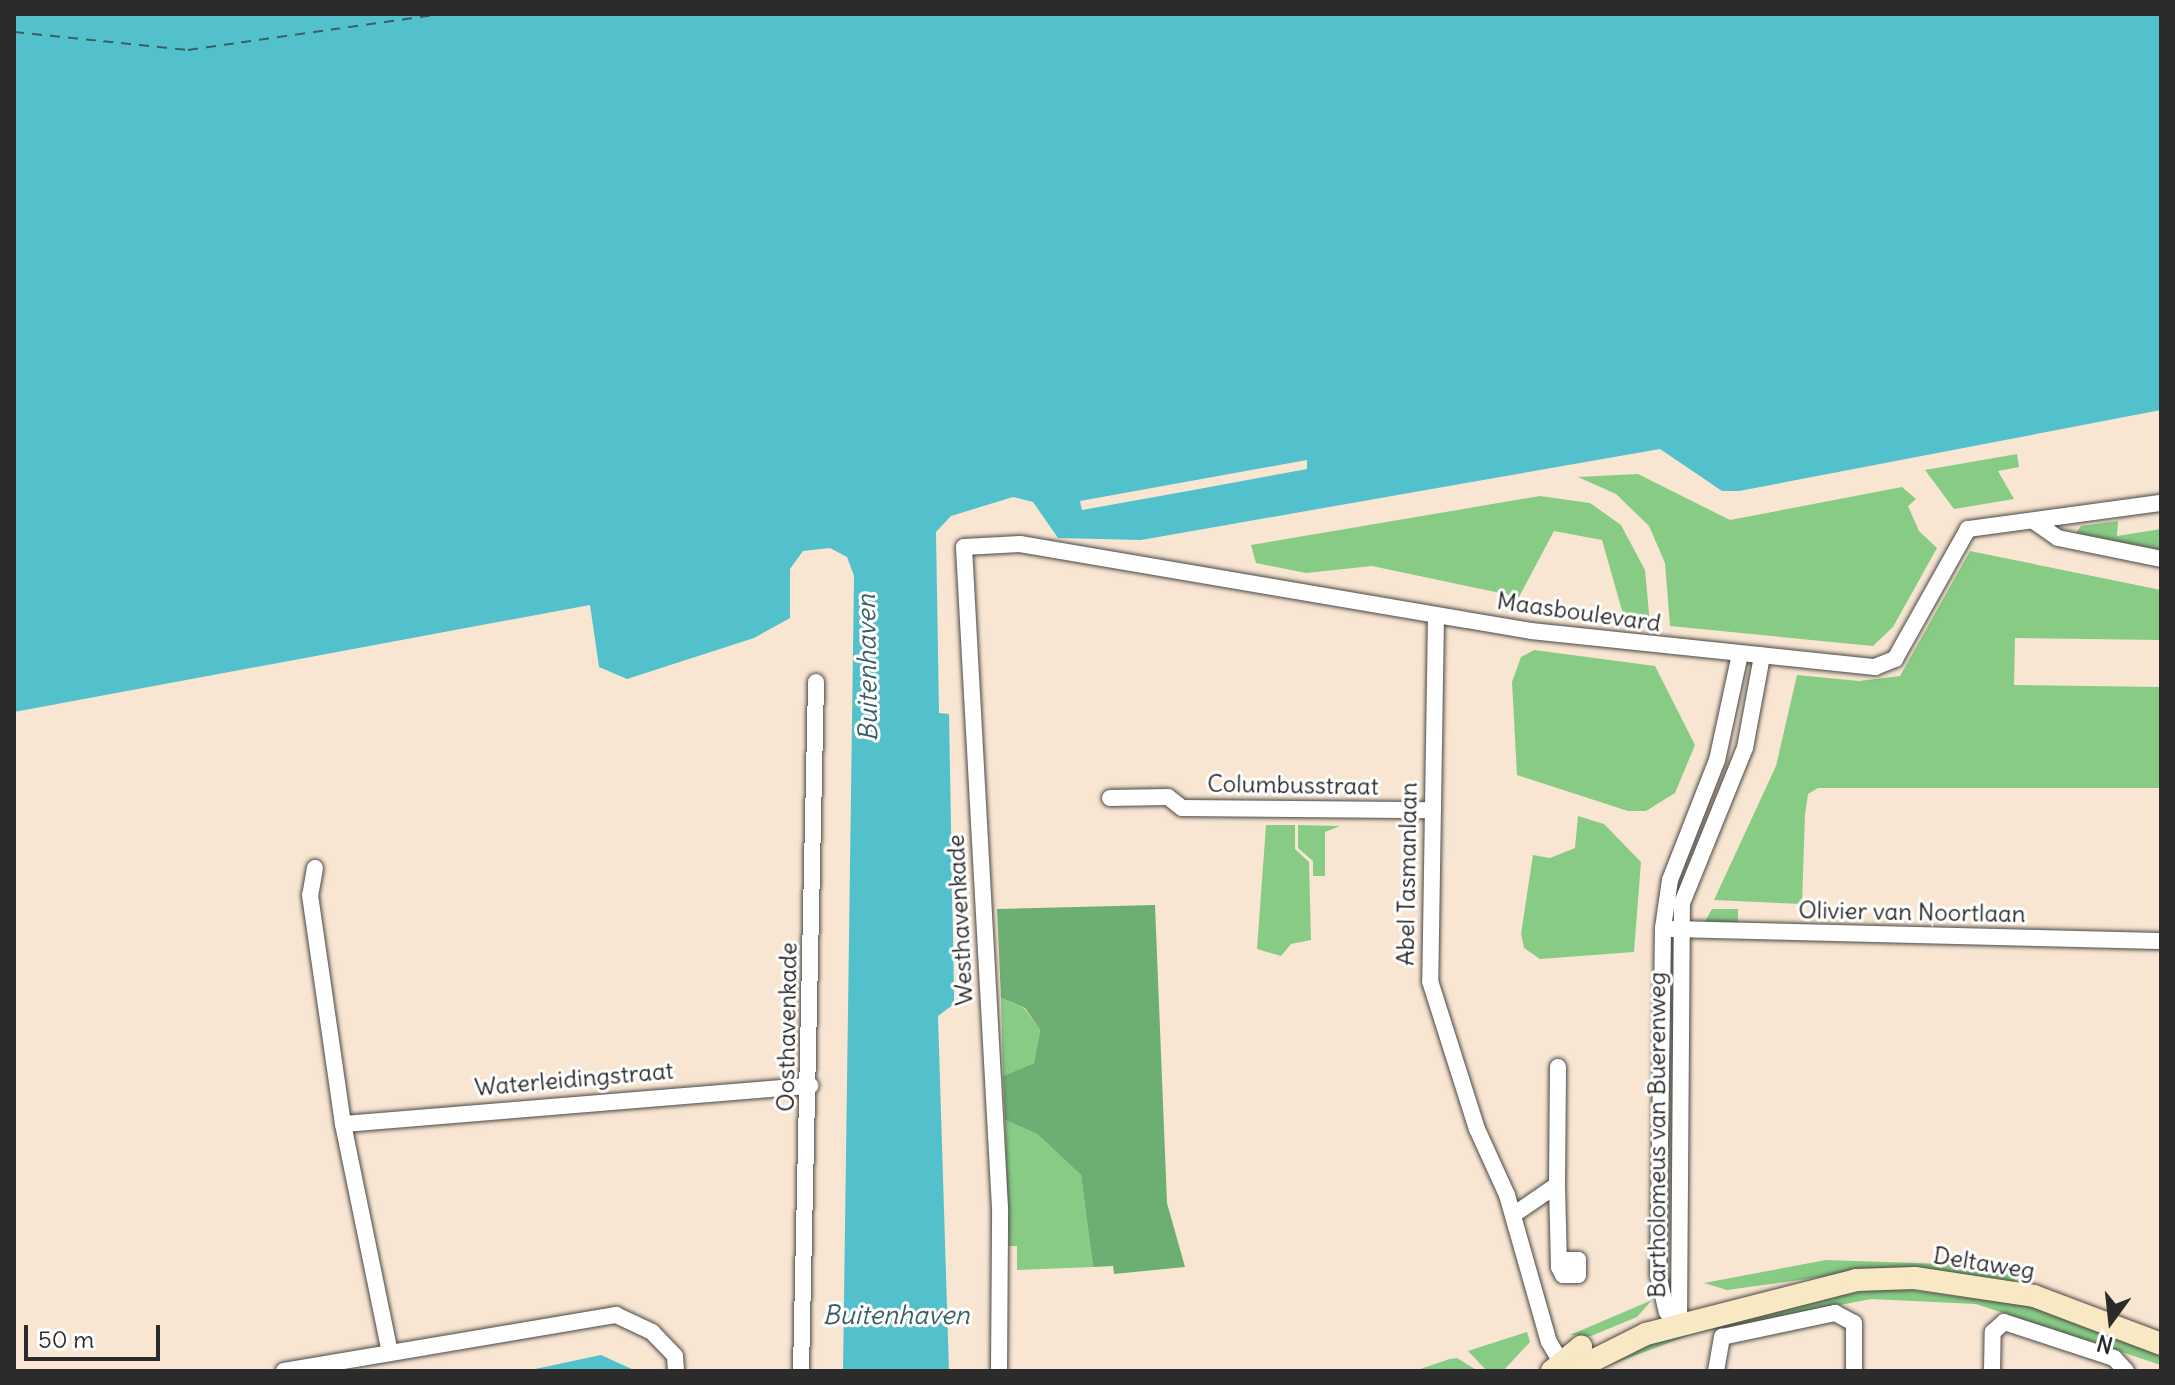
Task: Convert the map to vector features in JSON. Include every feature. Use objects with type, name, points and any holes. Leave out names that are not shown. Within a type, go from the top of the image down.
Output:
[{"type":"main road","name":"Deltaweg","points":[[1563,1369],[1676,1314],[1792,1291],[1900,1279],[1979,1286],[2034,1296],[2161,1344]]},
{"type":"street","name":"Maasboulevard","points":[[1043,549],[1436,616],[1740,654],[1875,667],[1895,659],[1968,529],[2161,503]]},
{"type":"street","points":[[2035,522],[2058,538],[2161,559]]},
{"type":"street","name":"Westhavenkade","points":[[999,1371],[1000,1208],[964,547],[1043,549]]},
{"type":"street","name":"Abel Tasmanlaan","points":[[1436,616],[1430,981],[1513,1215],[1540,1317],[1563,1369]]},
{"type":"street","name":"Bartholomeus van Buerenweg","points":[[1676,1314],[1658,1274],[1663,928],[1670,880],[1719,753],[1740,654]]},
{"type":"street","name":"Bartholomeus van Buerenweg","points":[[1676,1314],[1682,931],[1689,881],[1745,748],[1762,656]]},
{"type":"street","name":"Oosthavenkade","points":[[801,1371],[810,1086],[816,682]]},
{"type":"street","name":"Columbusstraat","points":[[1110,798],[1168,797],[1182,808],[1433,810]]},
{"type":"street","points":[[315,868],[310,895],[343,1124],[390,1352]]},
{"type":"street","name":"Olivier van Noortlaan","points":[[1663,928],[1682,931],[2161,941]]},
{"type":"street","points":[[1558,1067],[1557,1185],[1563,1260]]},
{"type":"street","name":"Waterleidingstraat","points":[[343,1124],[810,1086]]},
{"type":"street","points":[[1513,1215],[1557,1185]]},
{"type":"street","points":[[284,1371],[616,1315],[652,1332],[675,1356],[676,1371]]},
{"type":"street","points":[[1716,1371],[1722,1337],[1786,1321],[1847,1315],[1854,1323],[1854,1371]]},
{"type":"street","points":[[1992,1371],[1997,1324],[2067,1340],[2114,1358],[2126,1371]]},
{"type":"green space","points":[[2017,454],[2019,467],[1998,471],[2014,499],[1954,509],[1925,470]]},
{"type":"green space","points":[[1638,474],[1730,520],[1902,487],[1916,499],[1908,506],[1919,531],[1937,548],[1893,627],[1873,646],[1670,626],[1665,563],[1649,526],[1616,494],[1578,477]]},
{"type":"green space","points":[[1540,496],[1590,503],[1621,525],[1645,570],[1650,624],[1625,621],[1602,540],[1554,531],[1519,597],[1372,566],[1306,573],[1256,563],[1251,545]]},
{"type":"green space","points":[[2118,521],[2117,536],[2161,529],[2161,550],[2076,533],[2081,526]]},
{"type":"green space","points":[[1970,551],[2161,590],[2161,640],[2015,638],[2014,685],[2161,687],[2161,788],[1818,788],[1808,794],[1805,815],[1802,904],[1714,900],[1776,766],[1797,675],[1859,681],[1900,676]]},
{"type":"green space","points":[[1534,650],[1655,666],[1695,745],[1675,793],[1646,811],[1628,811],[1517,775],[1512,682],[1521,657]]},
{"type":"green space","points":[[1578,816],[1604,824],[1641,862],[1634,952],[1540,959],[1524,948],[1521,934],[1533,855],[1550,858],[1575,848]]},
{"type":"green space","points":[[1266,825],[1295,825],[1295,849],[1309,862],[1311,940],[1291,944],[1281,956],[1257,949]]},
{"type":"green space","points":[[1298,825],[1340,826],[1325,832],[1325,876],[1313,876],[1313,861],[1298,848]]},
{"type":"green space","points":[[1155,905],[1167,1203],[1185,1267],[1114,1274],[1113,1266],[1093,1267],[1081,1175],[1037,1134],[1005,1120],[1003,1076],[1034,1063],[1040,1030],[1025,1008],[1001,998],[997,909]]},
{"type":"green space","points":[[1712,909],[1738,909],[1738,924],[1704,923]]},
{"type":"green space","points":[[1001,998],[1024,1008],[1040,1030],[1034,1063],[1003,1076]]},
{"type":"green space","points":[[1005,1120],[1037,1134],[1081,1175],[1093,1267],[1017,1270],[1017,1246],[1009,1246]]},
{"type":"green space","points":[[1826,1260],[1974,1265],[2015,1272],[2015,1283],[1887,1268],[1727,1290],[1704,1283]]},
{"type":"green space","points":[[1889,1287],[2035,1307],[2161,1355],[2161,1365],[1976,1304],[1871,1299],[1695,1333],[1594,1371],[1616,1350],[1764,1308]]},
{"type":"green space","points":[[1652,1300],[1637,1317],[1591,1336],[1570,1335]]},
{"type":"green space","points":[[1527,1332],[1530,1342],[1503,1371],[1487,1371],[1468,1351]]},
{"type":"green space","points":[[1457,1358],[1478,1371],[1414,1371],[1450,1359]]},
{"type":"water","name":"Buitenhaven","points":[[14,14],[2161,14],[2161,410],[1739,491],[1722,491],[1660,449],[1141,540],[1058,538],[1033,502],[1013,497],[951,516],[936,532],[939,713],[949,714],[954,994],[954,1004],[938,1016],[949,1371],[843,1371],[854,576],[847,557],[830,548],[803,551],[790,569],[790,618],[754,638],[627,679],[599,667],[590,605],[14,712]]},
{"type":"water","points":[[601,1355],[636,1371],[524,1371],[535,1369]]},
{"type":"pier","points":[[1307,460],[1307,469],[1188,491],[1082,510],[1080,501]]},
{"type":"ferry route","points":[[14,32],[188,50],[441,14]]}]
